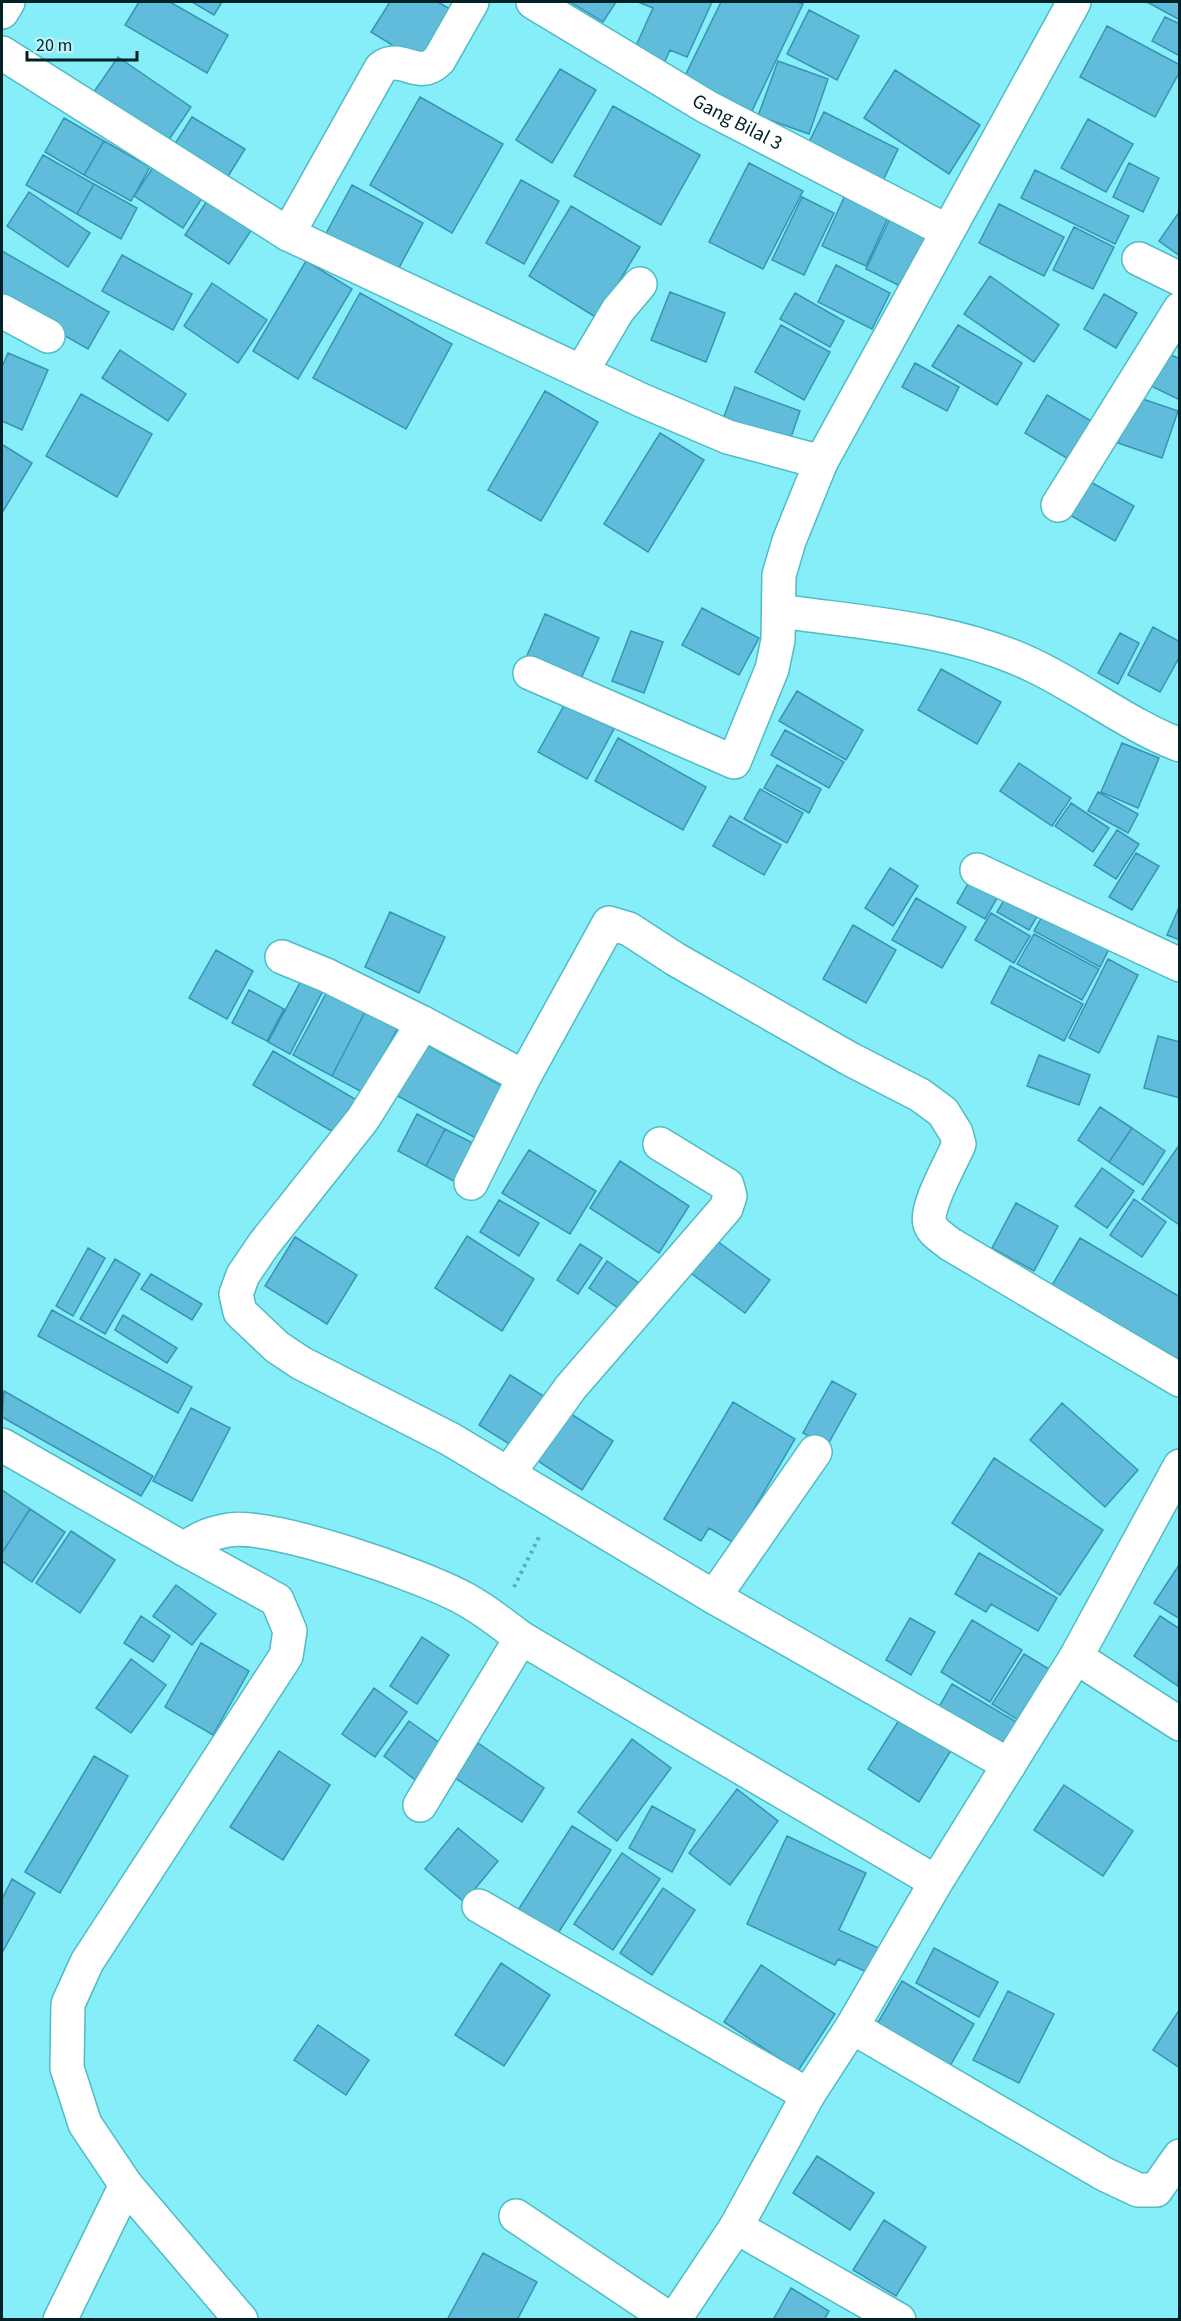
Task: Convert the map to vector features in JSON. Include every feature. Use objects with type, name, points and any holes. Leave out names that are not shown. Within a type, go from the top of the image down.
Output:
[{"type":"street","points":[[2,12],[8,2]]},
{"type":"street","points":[[288,234],[381,68],[396,62],[419,69],[432,68],[439,60],[472,2]]},
{"type":"street","name":"Gang Bilal 3","points":[[533,2],[707,107],[947,231]]},
{"type":"street","points":[[530,674],[734,762],[772,669],[779,595],[789,541],[821,462],[1074,2]]},
{"type":"street","points":[[2,53],[288,234],[728,437],[821,462]]},
{"type":"street","points":[[1139,259],[1179,279]]},
{"type":"street","points":[[582,371],[618,310],[640,284]]},
{"type":"street","points":[[1058,505],[1179,309]]},
{"type":"street","points":[[2,311],[48,336]]},
{"type":"street","points":[[779,595],[972,644],[1029,664],[1179,745]]},
{"type":"street","points":[[977,870],[1179,965]]},
{"type":"street","points":[[471,1183],[524,1077],[609,923],[629,929],[675,959],[850,1059],[921,1095],[943,1112],[956,1133],[959,1144],[930,1208],[928,1221],[933,1229],[950,1244],[1179,1380]]},
{"type":"street","points":[[282,957],[326,975],[423,1023],[524,1077]]},
{"type":"street","points":[[423,1023],[363,1119],[264,1244],[243,1275],[236,1294],[240,1312],[277,1347],[301,1363],[450,1438],[554,1503],[714,1597],[1009,1765]]},
{"type":"street","points":[[508,1474],[571,1387],[726,1208],[730,1196],[727,1185],[660,1144]]},
{"type":"street","points":[[2,1446],[277,1600],[290,1631],[286,1656],[87,1962],[68,2004],[67,2068],[85,2124],[126,2185],[241,2319]]},
{"type":"street","points":[[714,1597],[815,1452]]},
{"type":"street","points":[[516,2216],[673,2319],[736,2227],[808,2095],[852,2027],[936,1882],[1077,1657],[1179,1466]]},
{"type":"street","points":[[184,1549],[203,1536],[231,1529],[253,1530],[329,1548],[464,1598],[510,1629],[936,1882]]},
{"type":"street","points":[[420,1805],[510,1629]]},
{"type":"street","points":[[1077,1657],[1179,1724]]},
{"type":"street","points":[[479,1906],[808,2095]]},
{"type":"street","points":[[852,2027],[1104,2174],[1138,2190],[1156,2190],[1179,2156]]},
{"type":"street","points":[[60,2319],[126,2185]]},
{"type":"street","points":[[736,2227],[898,2319]]},
{"type":"path","points":[[510,1629],[554,1503]]},
{"type":"building","points":[[139,2],[170,2],[228,35],[207,73],[125,25]]},
{"type":"building","points":[[192,2],[222,2],[214,15]]},
{"type":"building","points":[[390,2],[438,2],[455,12],[423,64],[371,32]]},
{"type":"building","points":[[570,2],[616,2],[603,22]]},
{"type":"building","points":[[638,2],[712,2],[687,57],[670,50],[660,72],[630,59],[653,8]]},
{"type":"building","points":[[721,2],[797,2],[803,4],[751,113],[683,80]]},
{"type":"building","points":[[1147,2],[1180,2],[1180,20]]},
{"type":"building","points":[[809,10],[859,36],[837,80],[787,54]]},
{"type":"building","points":[[1165,17],[1180,24],[1180,56],[1152,41]]},
{"type":"building","points":[[1107,26],[1180,65],[1180,71],[1155,117],[1080,77]]},
{"type":"building","points":[[118,57],[191,107],[162,150],[89,99]]},
{"type":"building","points":[[778,61],[828,79],[809,134],[758,116]]},
{"type":"building","points":[[560,69],[596,90],[552,163],[516,140]]},
{"type":"building","points":[[895,70],[980,125],[949,174],[864,118]]},
{"type":"building","points":[[420,97],[503,144],[452,233],[370,185]]},
{"type":"building","points":[[613,106],[700,155],[661,225],[574,176]]},
{"type":"building","points":[[824,112],[898,149],[879,189],[804,152]]},
{"type":"building","points":[[192,117],[245,149],[222,186],[169,153]]},
{"type":"building","points":[[64,118],[104,141],[84,175],[45,152]]},
{"type":"building","points":[[1088,119],[1133,144],[1106,192],[1061,168]]},
{"type":"building","points":[[104,141],[150,167],[131,201],[84,175]]},
{"type":"building","points":[[43,155],[94,184],[77,214],[26,185]]},
{"type":"building","points":[[156,163],[204,195],[183,228],[134,196]]},
{"type":"building","points":[[749,163],[803,191],[763,269],[709,242]]},
{"type":"building","points":[[1129,163],[1159,178],[1143,212],[1113,197]]},
{"type":"building","points":[[1035,170],[1129,216],[1115,244],[1021,198]]},
{"type":"building","points":[[521,180],[559,201],[524,264],[486,243]]},
{"type":"building","points":[[94,184],[137,208],[121,239],[77,214]]},
{"type":"building","points":[[352,185],[423,223],[393,279],[322,241]]},
{"type":"building","points":[[847,191],[891,211],[866,266],[822,246]]},
{"type":"building","points":[[29,192],[90,233],[68,267],[7,226]]},
{"type":"building","points":[[210,196],[254,226],[229,264],[185,235]]},
{"type":"building","points":[[802,197],[834,213],[804,275],[772,260]]},
{"type":"building","points":[[999,204],[1064,237],[1044,276],[979,243]]},
{"type":"building","points":[[571,206],[640,247],[597,318],[529,276]]},
{"type":"building","points":[[894,210],[936,230],[908,290],[866,269]]},
{"type":"building","points":[[1180,211],[1180,256],[1159,241]]},
{"type":"building","points":[[1074,227],[1114,247],[1093,289],[1053,270]]},
{"type":"building","points":[[2,251],[109,312],[88,349],[2,300]]},
{"type":"building","points":[[122,255],[192,294],[173,330],[102,291]]},
{"type":"building","points":[[306,261],[352,289],[298,379],[253,351]]},
{"type":"building","points":[[836,265],[890,293],[872,329],[818,302]]},
{"type":"building","points":[[990,276],[1059,325],[1034,362],[964,314]]},
{"type":"building","points":[[212,283],[267,320],[238,363],[184,326]]},
{"type":"building","points":[[670,292],[725,313],[706,362],[651,340]]},
{"type":"building","points":[[360,293],[452,344],[406,429],[313,378]]},
{"type":"building","points":[[795,293],[844,321],[830,347],[780,319]]},
{"type":"building","points":[[1104,294],[1137,313],[1116,348],[1084,329]]},
{"type":"building","points":[[781,325],[830,352],[804,400],[755,372]]},
{"type":"building","points":[[958,325],[1022,363],[997,405],[932,366]]},
{"type":"building","points":[[120,350],[186,394],[168,421],[102,378]]},
{"type":"building","points":[[8,353],[48,370],[22,430],[2,421],[2,367]]},
{"type":"building","points":[[1167,353],[1180,359],[1180,400],[1151,386]]},
{"type":"building","points":[[915,363],[959,387],[947,411],[902,387]]},
{"type":"building","points":[[735,387],[800,411],[789,443],[723,419]]},
{"type":"building","points":[[545,391],[598,422],[541,521],[488,490]]},
{"type":"building","points":[[81,394],[152,434],[117,497],[46,456]]},
{"type":"building","points":[[1047,395],[1098,425],[1075,463],[1025,433]]},
{"type":"building","points":[[1134,396],[1178,411],[1162,458],[1118,443]]},
{"type":"building","points":[[660,433],[704,460],[648,552],[604,524]]},
{"type":"building","points":[[2,446],[32,463],[2,513]]},
{"type":"building","points":[[1087,480],[1134,506],[1115,541],[1068,514]]},
{"type":"building","points":[[702,608],[759,638],[739,675],[682,645]]},
{"type":"building","points":[[545,614],[599,638],[579,683],[526,658]]},
{"type":"building","points":[[1153,627],[1180,642],[1180,656],[1160,692],[1128,675]]},
{"type":"building","points":[[631,631],[663,642],[644,693],[612,681]]},
{"type":"building","points":[[1120,633],[1139,643],[1118,684],[1098,673]]},
{"type":"building","points":[[941,669],[1001,702],[977,744],[918,710]]},
{"type":"building","points":[[797,691],[863,730],[846,760],[779,721]]},
{"type":"building","points":[[566,702],[614,729],[587,779],[538,752]]},
{"type":"building","points":[[785,730],[844,762],[829,788],[771,755]]},
{"type":"building","points":[[618,738],[706,787],[683,830],[595,781]]},
{"type":"building","points":[[1122,743],[1159,758],[1138,808],[1101,792]]},
{"type":"building","points":[[1019,763],[1071,798],[1052,826],[1000,791]]},
{"type":"building","points":[[777,765],[821,789],[809,813],[764,788]]},
{"type":"building","points":[[760,789],[803,813],[787,843],[744,819]]},
{"type":"building","points":[[1098,792],[1138,814],[1128,833],[1088,811]]},
{"type":"building","points":[[1071,803],[1109,828],[1093,852],[1055,826]]},
{"type":"building","points":[[730,816],[781,845],[764,875],[713,846]]},
{"type":"building","points":[[1117,830],[1139,844],[1116,879],[1094,865]]},
{"type":"building","points":[[1136,853],[1159,866],[1132,910],[1109,897]]},
{"type":"building","points":[[890,868],[918,886],[893,926],[865,908]]},
{"type":"building","points":[[976,870],[1003,888],[985,919],[957,903]]},
{"type":"building","points":[[1010,890],[1042,908],[1029,930],[997,912]]},
{"type":"building","points":[[916,898],[966,927],[942,968],[892,940]]},
{"type":"building","points":[[1180,905],[1180,940],[1167,935]]},
{"type":"building","points":[[1047,908],[1112,943],[1100,967],[1034,931]]},
{"type":"building","points":[[390,912],[445,937],[419,993],[365,967]]},
{"type":"building","points":[[991,913],[1030,936],[1014,963],[975,940]]},
{"type":"building","points":[[853,925],[896,950],[866,1003],[823,979]]},
{"type":"building","points":[[1034,934],[1099,969],[1082,1000],[1017,964]]},
{"type":"building","points":[[216,950],[253,971],[227,1019],[189,998]]},
{"type":"building","points":[[1108,959],[1138,975],[1099,1053],[1069,1038]]},
{"type":"building","points":[[1010,966],[1083,1004],[1064,1041],[991,1003]]},
{"type":"building","points":[[303,977],[324,989],[290,1054],[268,1042]]},
{"type":"building","points":[[249,990],[284,1009],[267,1041],[232,1023]]},
{"type":"building","points":[[328,990],[366,1010],[332,1076],[293,1055]]},
{"type":"building","points":[[366,1010],[398,1027],[364,1093],[332,1076]]},
{"type":"building","points":[[1158,1036],[1180,1042],[1180,1098],[1144,1088]]},
{"type":"building","points":[[420,1041],[513,1092],[485,1143],[392,1093]]},
{"type":"building","points":[[273,1051],[360,1102],[340,1136],[253,1085]]},
{"type":"building","points":[[1039,1055],[1090,1075],[1079,1105],[1027,1086]]},
{"type":"building","points":[[1100,1107],[1132,1128],[1109,1162],[1078,1140]]},
{"type":"building","points":[[417,1114],[445,1129],[426,1166],[398,1151]]},
{"type":"building","points":[[1132,1128],[1165,1151],[1143,1185],[1109,1162]]},
{"type":"building","points":[[445,1129],[479,1146],[459,1184],[426,1166]]},
{"type":"building","points":[[1180,1144],[1180,1221],[1178,1224],[1142,1199]]},
{"type":"building","points":[[529,1150],[596,1191],[570,1234],[502,1193]]},
{"type":"building","points":[[620,1161],[689,1206],[659,1253],[590,1208]]},
{"type":"building","points":[[1102,1168],[1134,1191],[1107,1228],[1075,1206]]},
{"type":"building","points":[[1134,1199],[1166,1222],[1142,1257],[1110,1235]]},
{"type":"building","points":[[499,1200],[539,1223],[519,1256],[480,1232]]},
{"type":"building","points":[[1016,1203],[1058,1226],[1034,1271],[992,1248]]},
{"type":"building","points":[[467,1236],[534,1279],[502,1331],[435,1288]]},
{"type":"building","points":[[295,1237],[357,1275],[327,1324],[265,1286]]},
{"type":"building","points":[[713,1238],[770,1280],[745,1313],[688,1271]]},
{"type":"building","points":[[1080,1238],[1180,1297],[1180,1370],[1048,1292]]},
{"type":"building","points":[[580,1244],[602,1258],[578,1294],[557,1280]]},
{"type":"building","points":[[88,1248],[105,1258],[73,1316],[56,1306]]},
{"type":"building","points":[[115,1259],[140,1274],[105,1334],[80,1319]]},
{"type":"building","points":[[607,1261],[642,1285],[624,1312],[589,1288]]},
{"type":"building","points":[[151,1274],[202,1304],[192,1320],[141,1289]]},
{"type":"building","points":[[52,1310],[192,1387],[178,1413],[38,1336]]},
{"type":"building","points":[[123,1315],[177,1348],[167,1363],[115,1330]]},
{"type":"building","points":[[510,1375],[545,1397],[514,1447],[479,1425]]},
{"type":"building","points":[[832,1381],[856,1394],[827,1446],[803,1433]]},
{"type":"building","points":[[4,1391],[153,1476],[141,1496],[2,1417]]},
{"type":"building","points":[[733,1402],[795,1439],[734,1543],[709,1528],[701,1541],[664,1519]]},
{"type":"building","points":[[1062,1403],[1138,1470],[1105,1507],[1030,1440]]},
{"type":"building","points":[[191,1408],[230,1428],[192,1501],[153,1481]]},
{"type":"building","points":[[568,1412],[613,1441],[582,1490],[538,1461]]},
{"type":"building","points":[[994,1458],[1103,1530],[1060,1595],[952,1523]]},
{"type":"building","points":[[2,1490],[30,1509],[2,1553]]},
{"type":"building","points":[[30,1509],[65,1532],[32,1582],[2,1561],[2,1553]]},
{"type":"building","points":[[71,1531],[115,1560],[80,1613],[36,1583]]},
{"type":"building","points":[[979,1553],[1057,1598],[1038,1631],[991,1604],[986,1612],[955,1594]]},
{"type":"building","points":[[1180,1566],[1180,1619],[1154,1603]]},
{"type":"building","points":[[176,1585],[216,1614],[192,1645],[153,1616]]},
{"type":"building","points":[[141,1616],[170,1636],[153,1662],[124,1643]]},
{"type":"building","points":[[1160,1616],[1180,1629],[1178,1686],[1134,1656]]},
{"type":"building","points":[[910,1618],[935,1632],[911,1675],[886,1660]]},
{"type":"building","points":[[972,1620],[1022,1650],[990,1702],[941,1672]]},
{"type":"building","points":[[422,1637],[449,1655],[417,1704],[390,1686]]},
{"type":"building","points":[[201,1643],[249,1671],[213,1735],[165,1707]]},
{"type":"building","points":[[1024,1654],[1054,1672],[1023,1723],[992,1704]]},
{"type":"building","points":[[131,1659],[166,1685],[131,1733],[96,1708]]},
{"type":"building","points":[[952,1684],[1020,1724],[1003,1753],[935,1714]]},
{"type":"building","points":[[374,1688],[407,1712],[375,1757],[342,1734]]},
{"type":"building","points":[[901,1717],[952,1749],[919,1802],[868,1769]]},
{"type":"building","points":[[409,1721],[444,1746],[418,1782],[384,1756]]},
{"type":"building","points":[[632,1739],[671,1768],[617,1841],[578,1812]]},
{"type":"building","points":[[478,1743],[544,1788],[522,1822],[455,1778]]},
{"type":"building","points":[[279,1751],[330,1785],[283,1860],[230,1827]]},
{"type":"building","points":[[94,1756],[128,1776],[60,1893],[25,1872]]},
{"type":"building","points":[[1064,1785],[1133,1831],[1103,1876],[1034,1830]]},
{"type":"building","points":[[737,1789],[778,1821],[730,1885],[689,1853]]},
{"type":"building","points":[[652,1806],[695,1830],[672,1872],[629,1848]]},
{"type":"building","points":[[572,1826],[611,1850],[557,1935],[518,1910]]},
{"type":"building","points":[[458,1828],[498,1861],[464,1902],[425,1869]]},
{"type":"building","points":[[787,1836],[866,1873],[839,1930],[883,1950],[871,1974],[838,1959],[835,1965],[747,1924]]},
{"type":"building","points":[[622,1853],[660,1879],[613,1950],[574,1924]]},
{"type":"building","points":[[12,1879],[35,1893],[2,1953],[2,1899]]},
{"type":"building","points":[[663,1888],[695,1910],[652,1975],[620,1953]]},
{"type":"building","points":[[934,1948],[998,1982],[979,2017],[916,1983]]},
{"type":"building","points":[[501,1963],[550,1995],[504,2066],[455,2035]]},
{"type":"building","points":[[761,1965],[835,2014],[798,2071],[724,2022]]},
{"type":"building","points":[[902,1981],[974,2024],[946,2073],[873,2031]]},
{"type":"building","points":[[1008,1991],[1054,2014],[1019,2083],[973,2060]]},
{"type":"building","points":[[1178,2012],[1180,2013],[1180,2068],[1153,2050]]},
{"type":"building","points":[[318,2025],[369,2060],[346,2095],[294,2060]]},
{"type":"building","points":[[817,2156],[874,2193],[850,2230],[793,2193]]},
{"type":"building","points":[[884,2220],[926,2247],[896,2296],[853,2270]]},
{"type":"building","points":[[483,2253],[537,2282],[517,2320],[447,2320]]},
{"type":"building","points":[[791,2288],[829,2311],[824,2320],[773,2320]]}]
